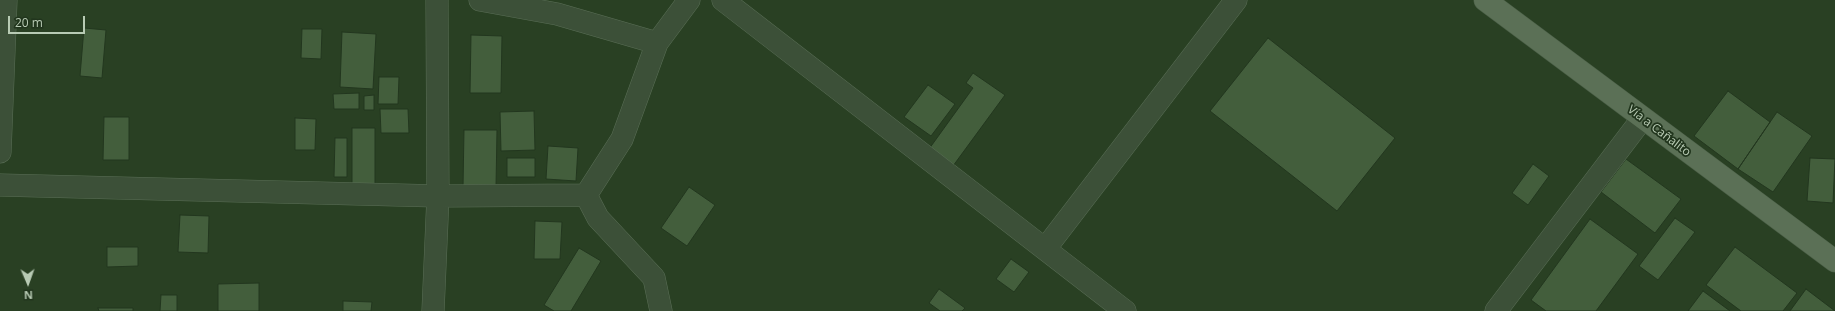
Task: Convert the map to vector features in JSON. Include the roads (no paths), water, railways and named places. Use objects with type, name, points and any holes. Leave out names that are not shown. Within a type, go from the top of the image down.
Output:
[{"type":"main road","name":"Vía a Cañalito","points":[[1485,0],[1835,261]]},
{"type":"street","points":[[0,152],[6,0]]},
{"type":"street","points":[[433,311],[438,196],[437,0]]},
{"type":"street","points":[[480,0],[557,14],[657,43]]},
{"type":"street","points":[[586,195],[622,139],[657,43],[688,0]]},
{"type":"street","points":[[723,0],[1124,311]]},
{"type":"street","points":[[1045,249],[1236,0]]},
{"type":"street","points":[[1496,311],[1642,118]]},
{"type":"street","points":[[0,185],[438,196],[586,195]]},
{"type":"street","points":[[586,195],[598,218],[654,278],[661,311]]}]
